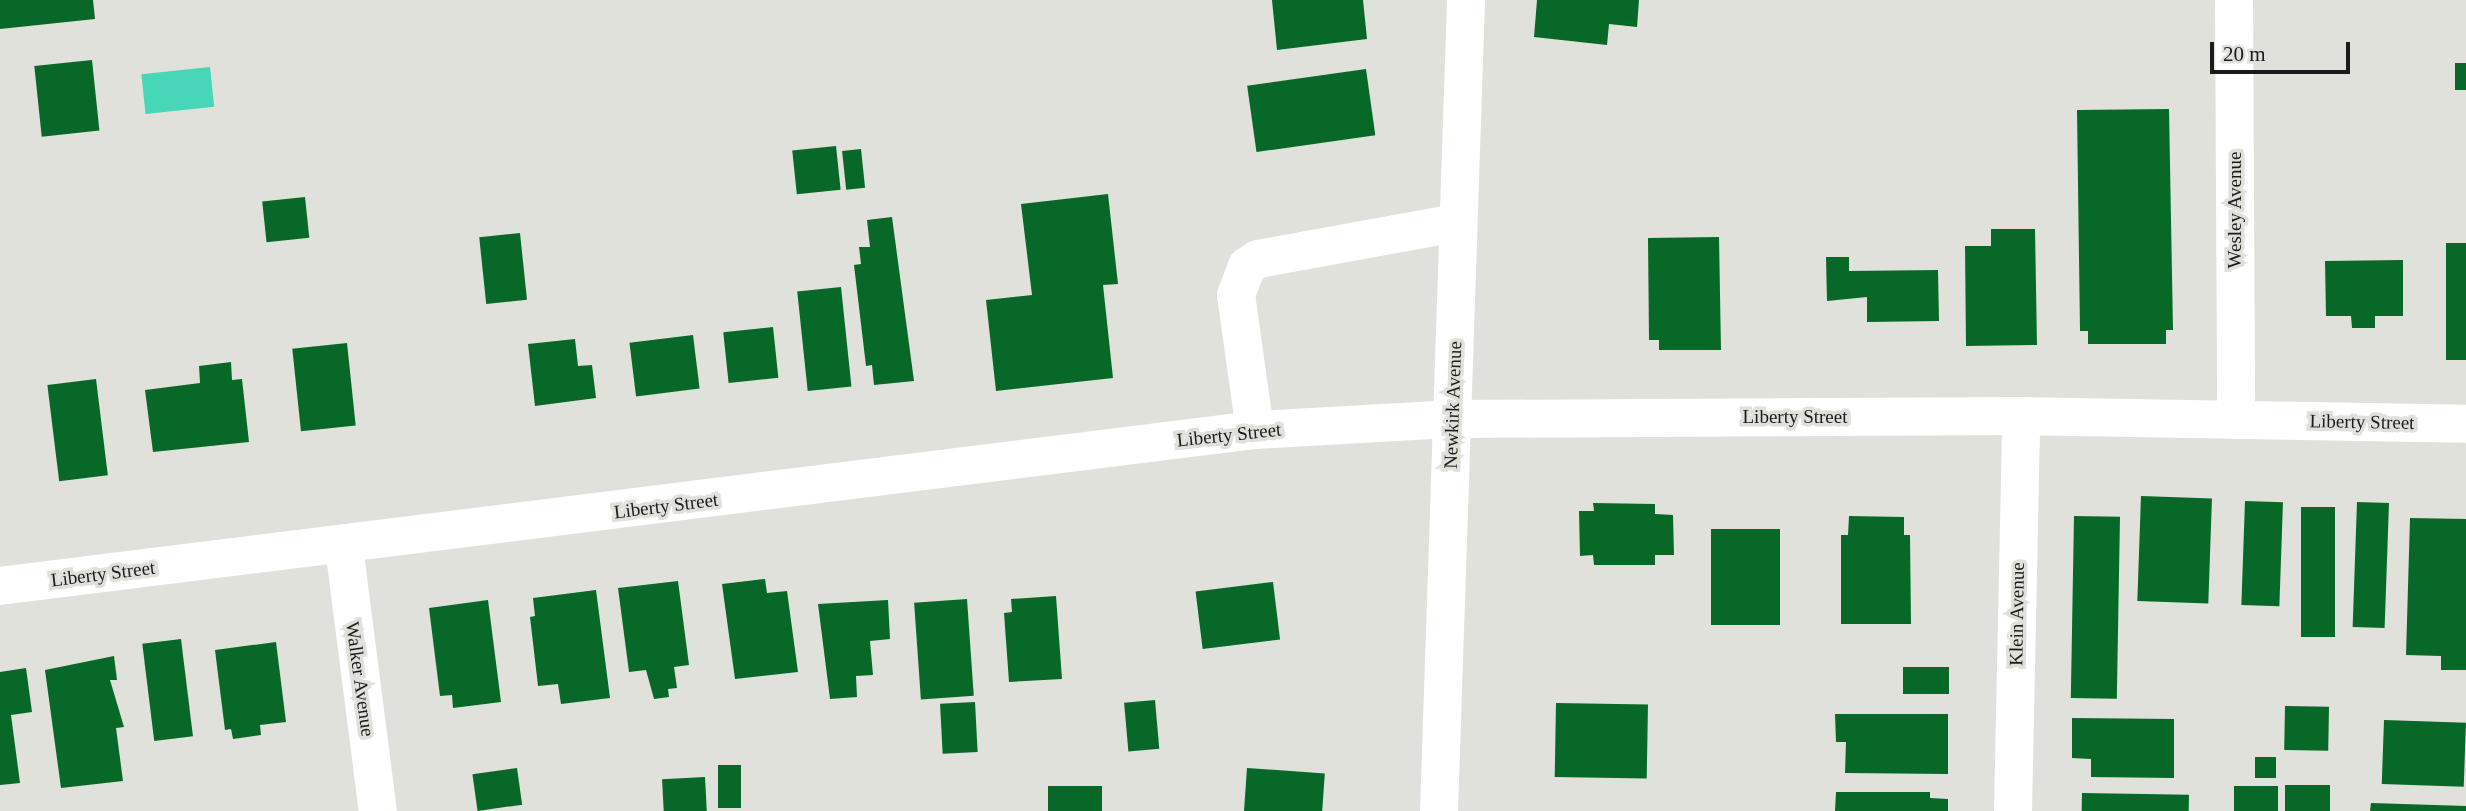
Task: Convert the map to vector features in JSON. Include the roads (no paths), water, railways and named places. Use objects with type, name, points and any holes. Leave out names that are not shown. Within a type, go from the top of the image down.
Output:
[{"type":"street","name":"Newkirk Avenue","points":[[1439,811],[1454,419],[1456,223],[1466,0]]},
{"type":"street","name":"Wesley Avenue","points":[[2234,0],[2236,420]]},
{"type":"street","points":[[1255,430],[1236,295],[1247,266],[1258,259],[1456,223]]},
{"type":"street","name":"Liberty Street","points":[[0,586],[344,547],[1255,430],[1454,419],[2021,416],[2466,425]]},
{"type":"street","name":"Klein Avenue","points":[[2013,811],[2021,416]]},
{"type":"street","name":"Walker Avenue","points":[[344,547],[378,811]]}]
